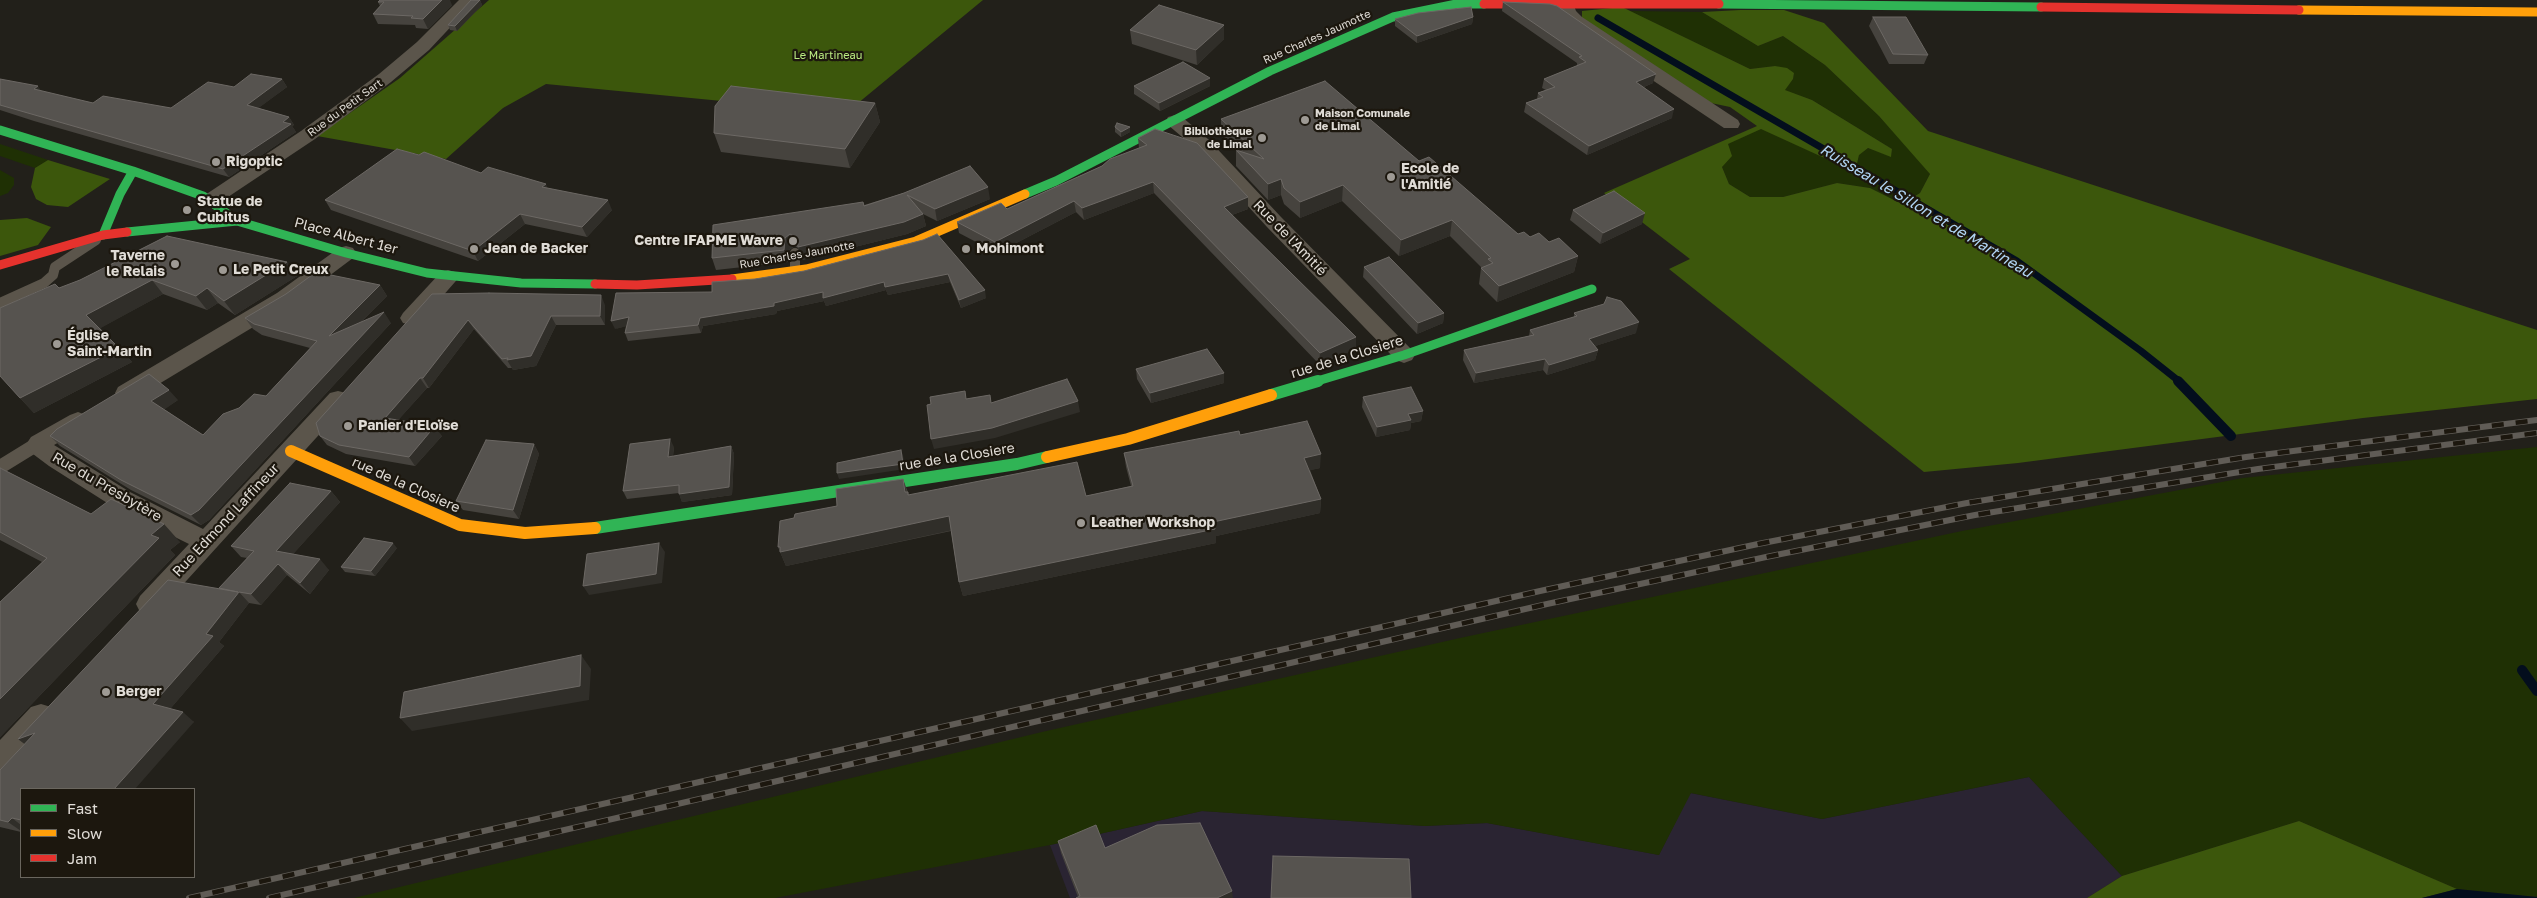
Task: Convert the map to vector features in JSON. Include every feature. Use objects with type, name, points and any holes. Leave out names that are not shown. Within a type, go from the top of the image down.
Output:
[{"type":"main road","name":"Rue Charles Jaumotte","points":[[448,276],[522,283],[637,285],[758,277],[863,256],[916,241],[1056,181],[1288,63],[1393,17],[1455,2],[2141,4],[2537,12]]},
{"type":"main road","name":"Place Albert 1er","points":[[0,130],[133,171],[203,196],[237,221],[346,253],[448,276]]},
{"type":"main road","points":[[103,235],[120,194],[133,171]]},
{"type":"main road","name":"Place Albert 1er","points":[[0,265],[103,235],[237,221]]},
{"type":"main road","name":"rue de la Closiere","points":[[291,451],[460,524],[525,533],[594,528],[1017,464],[1128,439],[1404,355],[1592,289]]},
{"type":"street","name":"Rue du Petit Sart","points":[[210,201],[314,130],[384,78],[422,46],[468,0]]},
{"type":"street","points":[[1566,3],[1568,12],[1576,21],[1732,124]]},
{"type":"street","name":"Rue de l'Amitié","points":[[1175,121],[1201,143],[1274,222],[1404,355]]},
{"type":"street","name":"Rue du Presbytère","points":[[207,542],[113,494],[57,460],[41,448],[39,443],[285,298],[346,253]]},
{"type":"street","points":[[396,334],[448,276]]},
{"type":"street","name":"Rue Edmond Laffineur","points":[[134,619],[350,385]]},
{"type":"street","points":[[0,760],[60,696]]},
{"type":"lane","points":[[0,303],[44,283],[53,275],[55,267],[103,235]]},
{"type":"lane","points":[[794,253],[795,270]]},
{"type":"lane","points":[[0,467],[39,443]]},
{"type":"shaded area","points":[[2029,777],[2122,876],[2087,898],[1070,898],[1050,845],[1202,811],[1425,826],[1487,823],[1659,855],[1690,793],[1822,819]]},
{"type":"green space","name":"Le Martineau","points":[[489,0],[983,0],[846,113],[546,84],[503,108],[446,159],[317,136],[400,78]]},
{"type":"green space","points":[[1622,7],[1750,69],[1775,66],[1787,68],[1794,73],[1793,79],[1785,90],[1812,100],[1892,149],[1891,157],[1868,148],[1859,155],[1855,172],[1761,129],[1728,144],[1732,156],[1722,167],[1729,184],[1750,197],[1783,197],[1837,183],[1870,188],[1902,204],[1920,193],[1930,174],[1879,116],[1825,65],[1783,36],[1758,46],[1702,12],[1784,10],[1824,23],[1928,131],[2537,330],[2537,399],[2363,418],[2018,463],[1924,472],[1669,269],[1690,259],[1604,193],[1757,126],[1730,107],[1711,103],[1582,19],[1582,11]]},
{"type":"green space","points":[[1630,11],[1702,12],[1758,46],[1783,36],[1825,65],[1879,116],[1915,155],[1930,174],[1920,193],[1902,204],[1870,188],[1837,183],[1783,197],[1750,197],[1729,184],[1722,167],[1727,144],[1761,128],[1855,172],[1859,154],[1868,148],[1891,156],[1892,149],[1812,100],[1784,90],[1793,79],[1794,73],[1775,66],[1750,69]]},
{"type":"green space","points":[[0,144],[48,160],[35,168],[0,156]]},
{"type":"green space","points":[[48,160],[110,179],[68,207],[47,205],[36,199],[31,187],[35,168]]},
{"type":"green space","points":[[0,170],[14,178],[14,185],[8,193],[0,196]]},
{"type":"green space","points":[[27,218],[51,227],[38,245],[0,256],[0,220]]},
{"type":"green space","points":[[2537,447],[2537,897],[2457,889],[2299,821],[2122,876],[2029,777],[1822,819],[1691,793],[1659,855],[1487,823],[1425,826],[1202,811],[1050,845],[775,898],[354,898],[1042,732],[1460,638],[1962,531],[2243,478]]},
{"type":"green space","points":[[2299,821],[2457,889],[2422,898],[2087,898],[2122,876]]},
{"type":"water","points":[[2457,889],[2537,897],[2537,898],[2422,898]]},
{"type":"building","points":[[380,0],[442,0],[423,19],[411,18],[413,16],[373,14],[384,2],[378,2]]},
{"type":"building","points":[[471,0],[480,0],[455,26],[448,25]]},
{"type":"building","points":[[1503,2],[1557,6],[1656,74],[1636,82],[1674,109],[1589,146],[1526,103],[1543,97],[1538,93],[1555,87],[1544,79],[1586,62],[1579,57],[1582,56]]},
{"type":"building","points":[[1159,5],[1224,25],[1196,50],[1130,30]]},
{"type":"building","points":[[1471,7],[1473,17],[1417,36],[1395,19],[1418,13]]},
{"type":"building","points":[[1873,17],[1906,17],[1928,55],[1893,54]]},
{"type":"building","points":[[1183,62],[1210,78],[1159,103],[1134,86]]},
{"type":"building","points":[[251,74],[282,79],[247,105],[289,117],[283,122],[291,124],[223,169],[0,105],[0,79],[38,86],[34,89],[93,103],[103,96],[171,108],[208,82],[234,87]]},
{"type":"building","points":[[1325,81],[1419,161],[1429,157],[1518,234],[1524,232],[1530,237],[1539,233],[1549,242],[1559,238],[1578,256],[1499,286],[1481,268],[1493,263],[1488,259],[1491,258],[1452,220],[1401,240],[1343,185],[1300,202],[1284,188],[1281,179],[1268,184],[1236,150],[1264,159],[1221,119]]},
{"type":"building","points":[[731,86],[875,103],[845,149],[714,133],[715,106]]},
{"type":"building","points":[[1117,123],[1130,127],[1121,132],[1115,127]]},
{"type":"building","points":[[1155,129],[1197,143],[1248,197],[1224,207],[1356,337],[1320,353],[1153,182],[1082,208],[1074,201],[995,242],[957,222],[1001,203],[1007,209],[1102,166],[1110,159],[1147,145],[1138,138]]},
{"type":"building","points":[[397,149],[419,155],[424,152],[481,173],[488,167],[546,184],[542,187],[608,200],[582,227],[520,214],[473,251],[325,200]]},
{"type":"building","points":[[970,166],[988,187],[935,209],[907,195],[923,214],[904,222],[798,247],[797,238],[790,234],[785,238],[784,250],[712,258],[713,225],[863,202],[864,206],[904,193]]},
{"type":"building","points":[[1614,191],[1645,213],[1603,233],[1573,210]]},
{"type":"building","points":[[937,234],[985,290],[959,300],[948,274],[885,287],[884,282],[823,298],[823,292],[774,303],[774,306],[700,318],[698,325],[625,333],[629,317],[611,321],[616,293],[712,292],[712,282],[755,279],[804,271],[923,240]]},
{"type":"building","points":[[167,236],[287,262],[224,301],[207,288],[196,296],[152,280],[86,315],[119,348],[20,398],[0,376],[0,308],[55,284],[59,288],[80,280]]},
{"type":"building","points":[[1389,257],[1444,313],[1418,323],[1364,267]]},
{"type":"building","points":[[316,272],[380,285],[329,336],[384,312],[199,510],[191,515],[121,480],[50,436],[57,429],[149,374],[169,390],[151,401],[203,435],[223,414],[239,408],[254,394],[266,396],[317,341],[254,324],[245,318],[286,294]]},
{"type":"building","points":[[432,294],[601,295],[600,316],[551,316],[531,356],[507,360],[508,358],[502,359],[468,320],[423,378],[420,378],[385,418],[435,426],[409,457],[339,445],[320,436],[316,423]]},
{"type":"building","points":[[1607,297],[1621,301],[1639,322],[1589,339],[1598,350],[1549,365],[1545,359],[1476,373],[1464,350],[1534,335],[1530,330],[1577,316],[1574,313],[1604,304]]},
{"type":"building","points":[[1207,349],[1224,373],[1150,393],[1136,369]]},
{"type":"building","points":[[1067,379],[1078,401],[992,428],[931,439],[927,405],[931,404],[930,397],[965,391],[966,399],[990,395],[991,403]]},
{"type":"building","points":[[1411,387],[1423,411],[1408,414],[1411,420],[1377,427],[1363,397]]},
{"type":"building","points":[[1307,421],[1321,454],[1304,458],[1321,499],[1213,522],[1215,529],[959,582],[949,516],[780,552],[780,547],[778,547],[780,521],[794,518],[795,514],[837,506],[836,489],[903,479],[905,492],[908,492],[908,495],[1077,462],[1086,496],[1133,486],[1124,453],[1239,431],[1240,435]]},
{"type":"building","points":[[670,439],[668,457],[731,446],[729,487],[679,494],[679,485],[623,491],[630,444]]},
{"type":"building","points":[[486,440],[534,444],[513,510],[456,501]]},
{"type":"building","points":[[901,450],[903,464],[837,473],[837,463]]},
{"type":"building","points":[[0,468],[91,514],[111,499],[164,524],[151,535],[159,538],[0,699],[0,602],[47,558],[0,532]]},
{"type":"building","points":[[290,483],[331,491],[276,551],[320,559],[300,583],[278,564],[251,594],[239,592],[206,634],[213,636],[153,704],[183,712],[115,788],[20,788],[20,820],[12,818],[8,822],[0,820],[0,770],[35,733],[18,739],[168,580],[238,592],[219,588],[254,551],[231,546]]},
{"type":"building","points":[[364,538],[393,543],[371,571],[341,567]]},
{"type":"building","points":[[659,543],[656,574],[583,586],[587,554]]},
{"type":"building","points":[[581,655],[580,686],[400,718],[404,692]]},
{"type":"building","points":[[1200,823],[1232,891],[1217,898],[1076,898],[1080,896],[1058,841],[1096,825],[1105,848],[1157,825]]},
{"type":"building","points":[[1273,856],[1409,859],[1411,898],[1271,898]]},
{"type":"waterway","name":"Ruisseau le Sillon et de Martineau","points":[[1598,18],[2017,261],[2141,351],[2180,382]]},
{"type":"waterway","name":"Ruisseau le Sillon et de Martineau","points":[[2178,381],[2231,436]]},
{"type":"waterway","name":"Ruisseau le Sillon et de Martineau","points":[[2522,670],[2537,691]]},
{"type":"railway","points":[[189,898],[1540,591],[1758,544],[1967,503],[2246,457],[2537,420]]},
{"type":"railway","points":[[269,898],[1547,604],[1766,557],[1975,515],[2258,469],[2537,433]]},
{"type":"traffic: fast","points":[[1025,194],[1056,181],[1270,71],[1393,17],[1456,4],[1484,4]]},
{"type":"traffic: fast","points":[[1719,4],[2041,7]]},
{"type":"traffic: fast","points":[[0,130],[133,171],[203,196],[237,221],[346,253],[427,273],[521,283],[595,284]]},
{"type":"traffic: fast","points":[[103,235],[120,194],[133,171]]},
{"type":"traffic: fast","points":[[127,232],[237,221]]},
{"type":"traffic: fast","points":[[1271,395],[1404,355],[1592,289]]},
{"type":"traffic: fast","points":[[595,528],[1017,464],[1047,457]]},
{"type":"traffic: slow","points":[[2299,10],[2537,12]]},
{"type":"traffic: slow","points":[[732,279],[806,269],[916,241],[1025,194]]},
{"type":"traffic: slow","points":[[1047,457],[1128,439],[1271,395]]},
{"type":"traffic: slow","points":[[291,451],[460,525],[525,533],[595,528]]},
{"type":"traffic: jam","points":[[1484,4],[1719,4]]},
{"type":"traffic: jam","points":[[2041,7],[2299,10]]},
{"type":"traffic: jam","points":[[0,265],[103,235],[127,232]]},
{"type":"traffic: jam","points":[[595,284],[637,285],[732,279]]},
{"type":"place","name":"Maison Comunale de Limal","points":[[1305,120]]},
{"type":"place","name":"Bibliothèque de Limal","points":[[1262,138]]},
{"type":"place","name":"Rigoptic","points":[[216,162]]},
{"type":"place","name":"Ecole de l'Amitié","points":[[1391,177]]},
{"type":"place","name":"Statue de Cubitus","points":[[187,210]]},
{"type":"place","name":"Centre IFAPME Wavre","points":[[793,241]]},
{"type":"place","name":"Jean de Backer","points":[[474,249]]},
{"type":"place","name":"Mohimont","points":[[966,249]]},
{"type":"place","name":"Taverne le Relais","points":[[175,264]]},
{"type":"place","name":"Le Petit Creux","points":[[223,270]]},
{"type":"place","name":"Église Saint-Martin","points":[[57,344]]},
{"type":"place","name":"Panier d'Eloïse","points":[[348,426]]},
{"type":"place","name":"Leather Workshop","points":[[1081,523]]},
{"type":"place","name":"Berger","points":[[106,692]]}]
